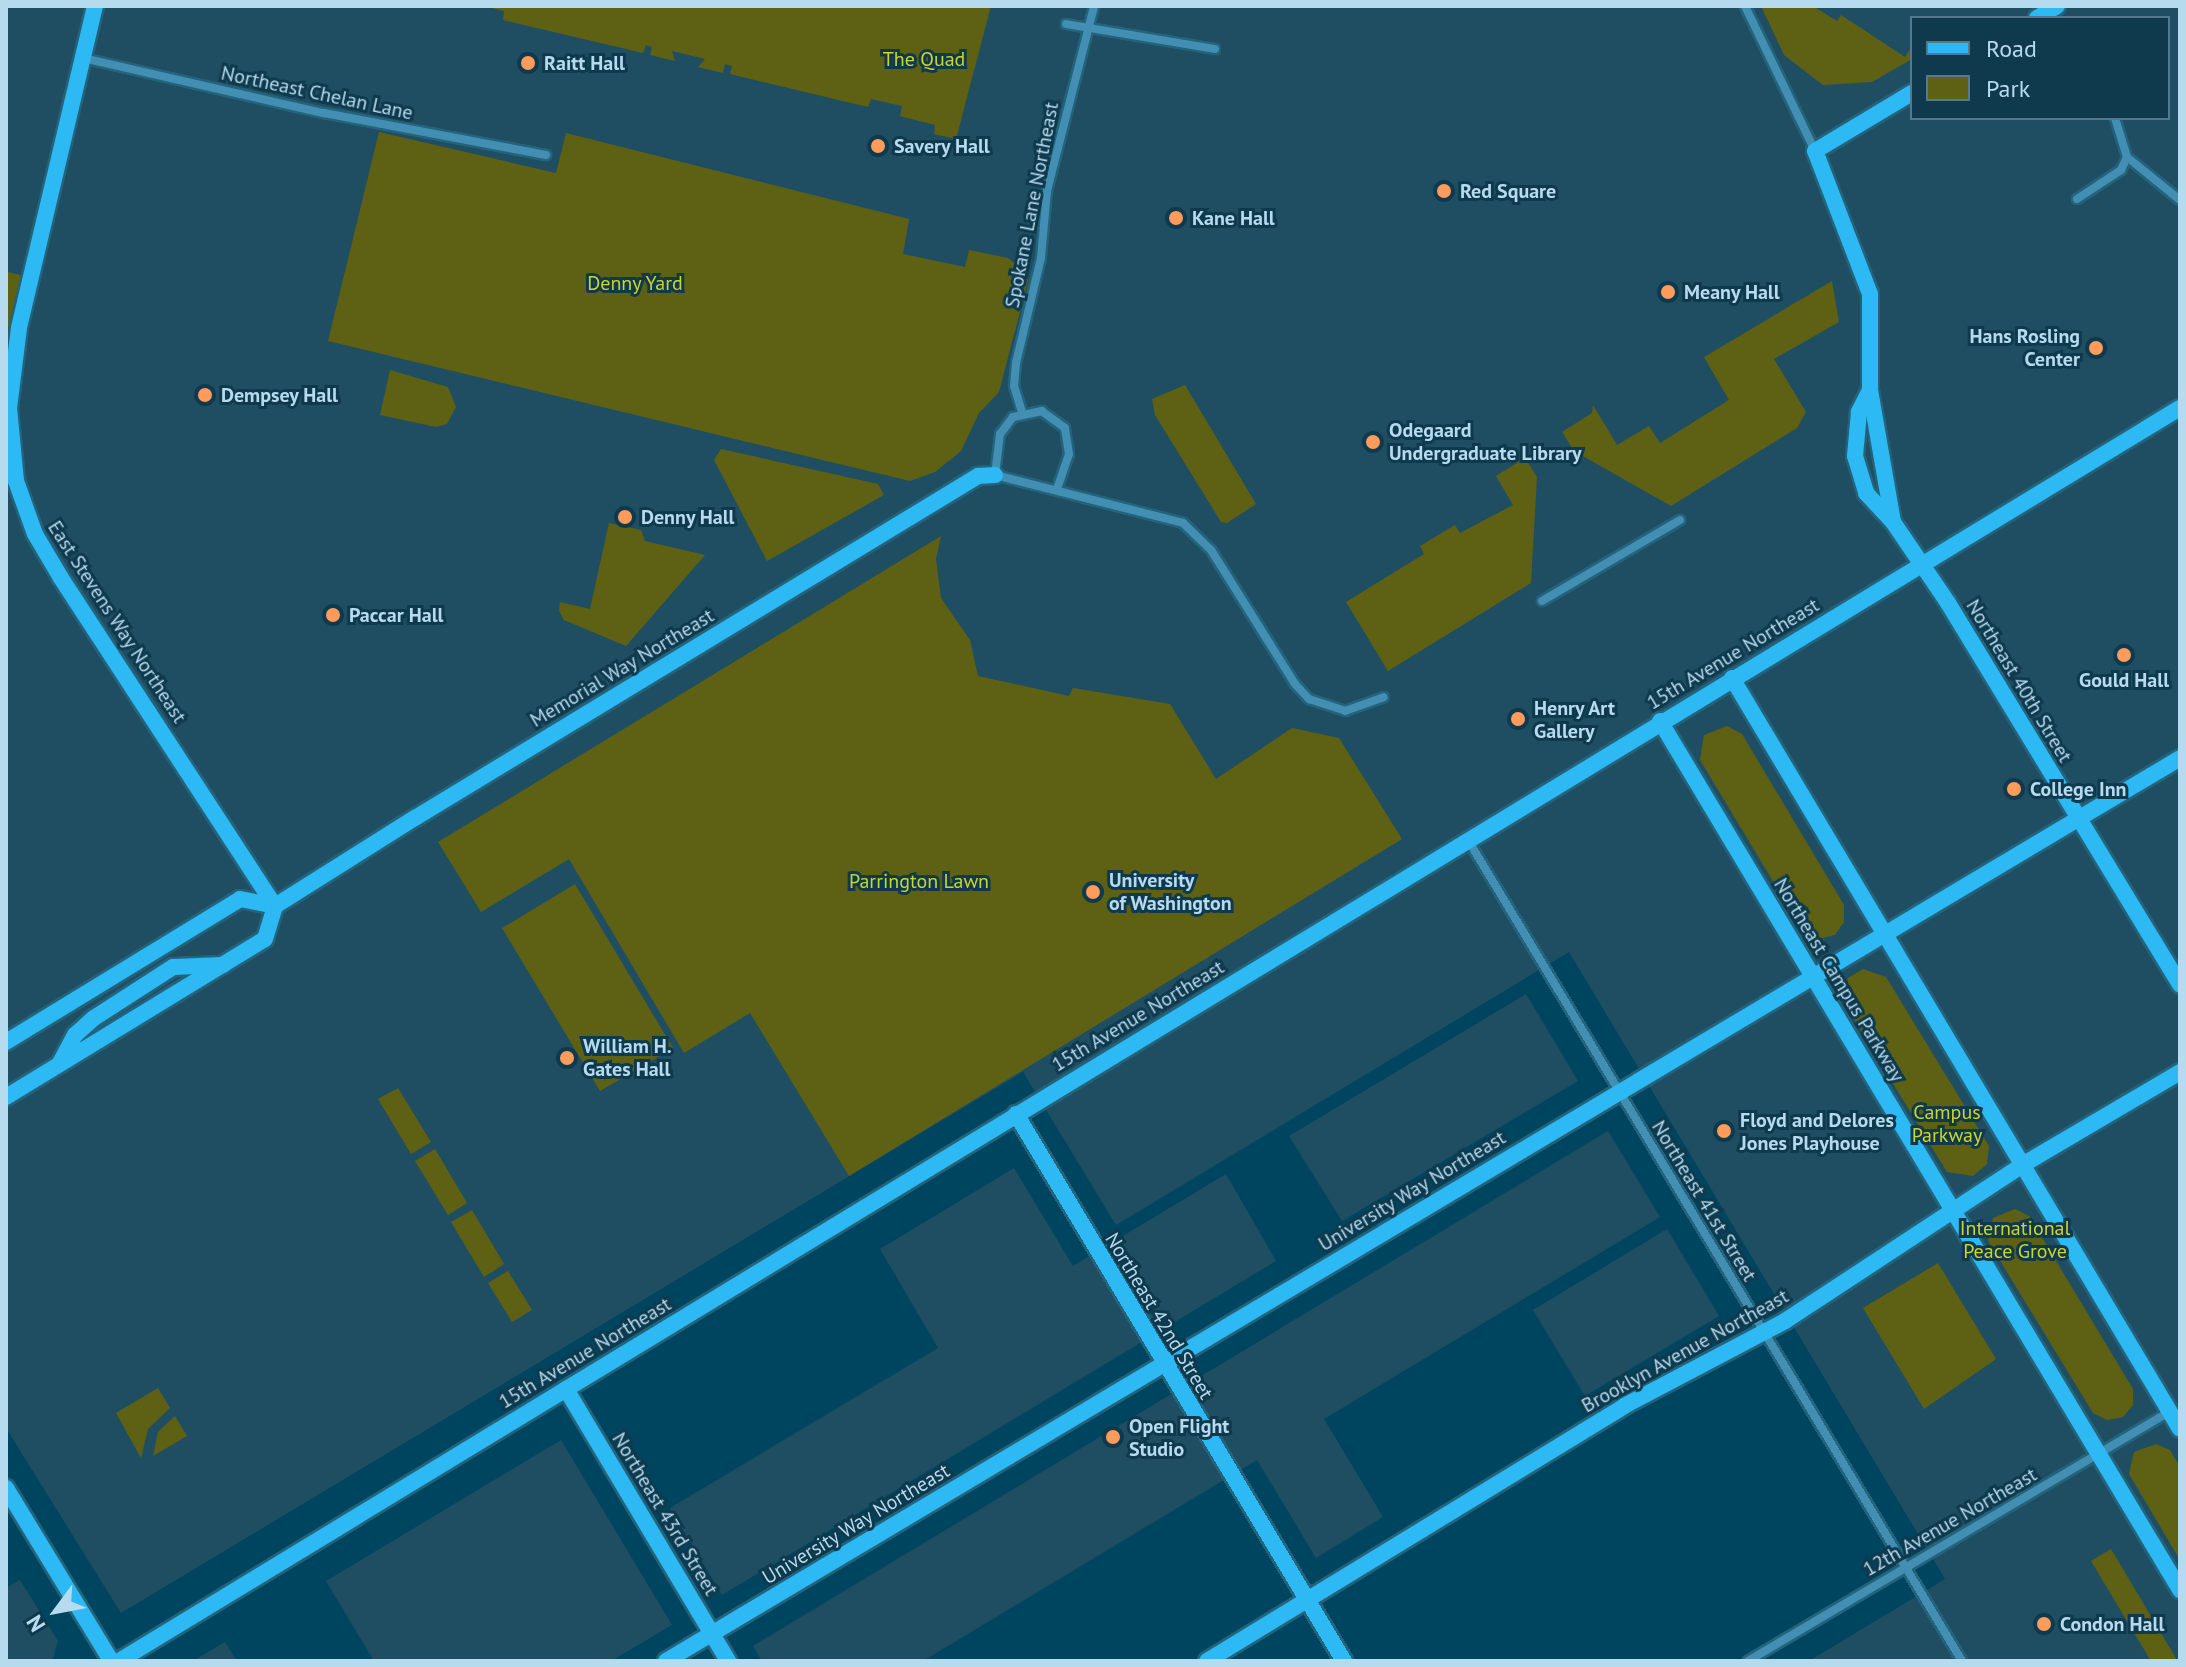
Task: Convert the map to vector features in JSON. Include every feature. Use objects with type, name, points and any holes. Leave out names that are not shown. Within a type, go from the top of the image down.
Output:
[{"type":"street","name":"East Stevens Way Northeast","points":[[95,6],[19,328],[9,408],[16,481],[35,534],[61,578],[275,906]]},
{"type":"street","name":"Spokane Lane Northeast","points":[[1022,412],[1014,386],[1016,363],[1041,258],[1044,207],[1094,6]]},
{"type":"street","points":[[1745,6],[1815,151],[1870,294],[1870,390],[1893,522]]},
{"type":"street","points":[[1066,24],[1215,49]]},
{"type":"street","name":"Northeast Chelan Lane","points":[[83,58],[324,113],[546,155]]},
{"type":"street","points":[[1815,151],[1910,94]]},
{"type":"street","points":[[2116,120],[2127,157],[2180,200]]},
{"type":"street","points":[[2077,199],[2121,170],[2127,157]]},
{"type":"street","name":"Northeast 40th Street","points":[[1870,390],[1859,412],[1859,475],[1878,509],[1893,522],[1920,563],[2180,985]]},
{"type":"street","name":"15th Avenue Northeast","points":[[119,1661],[1660,721],[2180,408]]},
{"type":"street","points":[[1057,489],[1069,454],[1065,428],[1042,411],[1022,412],[1000,434],[995,475],[1168,516],[1201,538],[1309,699],[1345,711],[1384,697]]},
{"type":"street","name":"Memorial Way Northeast","points":[[275,906],[780,594],[978,476],[995,475]]},
{"type":"street","points":[[1542,601],[1680,520]]},
{"type":"street","points":[[1732,678],[1886,931],[2180,1429]]},
{"type":"street","name":"Northeast Campus Parkway","points":[[1660,721],[2180,1590]]},
{"type":"street","name":"University Way Northeast","points":[[666,1661],[1813,974],[2180,758]]},
{"type":"street","name":"Northeast 41st Street","points":[[1467,839],[1962,1661]]},
{"type":"street","points":[[6,1042],[240,899],[275,906],[265,939],[6,1097]]},
{"type":"street","points":[[59,1064],[75,1035],[94,1018],[173,967],[223,965]]},
{"type":"street","name":"Brooklyn Avenue Northeast","points":[[1207,1661],[1624,1406],[1763,1332],[2024,1164],[2180,1072]]},
{"type":"street","name":"Northeast 42nd Street","points":[[1016,1114],[1344,1661]]},
{"type":"street","name":"Northeast 43rd Street","points":[[566,1389],[728,1661]]},
{"type":"street","name":"12th Avenue Northeast","points":[[1748,1661],[2169,1411]]},
{"type":"street","points":[[6,1488],[111,1661]]},
{"type":"shaded area","name":"University of Washington","points":[[6,6],[2180,6],[2180,1661],[1809,1661],[1945,1579],[1569,952],[1116,1225],[1023,1072],[121,1613],[6,1428]]},
{"type":"shaded area","points":[[1526,994],[1578,1081],[1342,1221],[1289,1136]]},
{"type":"shaded area","points":[[1608,1131],[1660,1217],[1324,1419],[1383,1517],[1316,1558],[1257,1460],[923,1661],[762,1661],[753,1646]]},
{"type":"shaded area","points":[[1014,1168],[1073,1266],[1226,1174],[1276,1261],[722,1595],[670,1508],[938,1348],[880,1249]]},
{"type":"shaded area","points":[[1667,1229],[1719,1316],[1585,1396],[1533,1310]]},
{"type":"shaded area","points":[[561,1440],[672,1625],[611,1661],[374,1661],[326,1581]]},
{"type":"shaded area","points":[[20,1580],[58,1641],[52,1661],[6,1661],[6,1588]]},
{"type":"shaded area","points":[[225,1642],[237,1661],[193,1661]]},
{"type":"green space","name":"The Quad","points":[[484,6],[991,6],[956,139],[934,134],[935,125],[900,116],[902,106],[871,99],[868,107],[730,74],[732,66],[725,64],[723,73],[698,67],[705,59],[672,51],[675,61],[650,55],[652,47],[646,45],[643,53],[503,20],[504,11]]},
{"type":"green space","points":[[1761,6],[1813,6],[1837,21],[1841,15],[1905,57],[1910,49],[1910,60],[1872,82],[1823,85],[1784,55]]},
{"type":"green space","name":"Denny Yard","points":[[379,132],[556,173],[566,133],[909,219],[903,254],[965,267],[969,250],[1008,258],[1026,272],[1028,281],[999,392],[979,413],[961,451],[935,472],[910,481],[328,341]]},
{"type":"green space","points":[[7,272],[21,275],[6,338],[6,277]]},
{"type":"green space","points":[[1832,281],[1839,322],[1774,359],[1806,412],[1797,428],[1671,506],[1574,451],[1562,432],[1592,413],[1593,405],[1617,445],[1649,426],[1660,443],[1729,400],[1704,357]]},
{"type":"green space","points":[[390,370],[448,387],[456,407],[447,424],[436,427],[380,415]]},
{"type":"green space","points":[[1185,385],[1256,504],[1227,523],[1221,522],[1155,415],[1152,399]]},
{"type":"green space","points":[[721,449],[878,484],[884,495],[767,561],[714,460]]},
{"type":"green space","points":[[1525,458],[1537,477],[1531,583],[1388,671],[1346,602],[1424,554],[1420,546],[1455,525],[1460,533],[1513,505],[1496,476]]},
{"type":"green space","points":[[609,523],[641,530],[645,541],[705,555],[626,646],[564,620],[559,611],[560,602],[590,609]]},
{"type":"green space","name":"Parrington Lawn","points":[[941,536],[936,559],[941,598],[970,640],[978,676],[1069,696],[1073,688],[1170,704],[1216,779],[1292,728],[1339,738],[1402,839],[849,1176],[750,1013],[684,1053],[569,859],[481,912],[438,842]]},
{"type":"green space","points":[[1727,726],[1742,734],[1844,905],[1844,922],[1835,935],[1818,939],[1803,931],[1700,760],[1704,735]]},
{"type":"green space","points":[[575,884],[673,1048],[600,1091],[502,928]]},
{"type":"green space","name":"Campus Parkway","points":[[1863,969],[1886,977],[1989,1146],[1987,1164],[1973,1176],[1947,1172],[1844,1003],[1848,978]]},
{"type":"green space","points":[[398,1088],[431,1142],[411,1154],[378,1099]]},
{"type":"green space","points":[[435,1149],[467,1203],[448,1215],[415,1161]]},
{"type":"green space","name":"International Peace Grove","points":[[2015,1209],[2029,1216],[2133,1389],[2133,1405],[2123,1417],[2107,1420],[2093,1413],[1988,1241],[1993,1218]]},
{"type":"green space","points":[[472,1210],[504,1264],[484,1277],[451,1222]]},
{"type":"green space","points":[[1938,1263],[1996,1359],[1924,1409],[1863,1308]]},
{"type":"green space","points":[[508,1271],[532,1310],[512,1322],[488,1283]]},
{"type":"green space","points":[[158,1388],[170,1408],[148,1429],[141,1458],[116,1413]]},
{"type":"green space","points":[[175,1416],[187,1436],[153,1456],[158,1432]]},
{"type":"green space","points":[[2156,1444],[2170,1450],[2180,1467],[2180,1560],[2129,1474],[2134,1452]]},
{"type":"green space","points":[[2111,1549],[2176,1661],[2151,1661],[2091,1561]]},
{"type":"place","name":"Raitt Hall","points":[[528,63]]},
{"type":"place","name":"Savery Hall","points":[[878,146]]},
{"type":"place","name":"Red Square","points":[[1444,191]]},
{"type":"place","name":"Kane Hall","points":[[1176,218]]},
{"type":"place","name":"Meany Hall","points":[[1668,292]]},
{"type":"place","name":"Hans Rosling Center","points":[[2096,348]]},
{"type":"place","name":"Dempsey Hall","points":[[205,395]]},
{"type":"place","name":"Odegaard Undergraduate Library","points":[[1373,442]]},
{"type":"place","name":"Denny Hall","points":[[625,517]]},
{"type":"place","name":"Paccar Hall","points":[[333,615]]},
{"type":"place","name":"Gould Hall","points":[[2124,655]]},
{"type":"place","name":"Henry Art Gallery","points":[[1518,719]]},
{"type":"place","name":"College Inn","points":[[2014,789]]},
{"type":"place","name":"University of Washington","points":[[1093,892]]},
{"type":"place","name":"William H. Gates Hall","points":[[567,1058]]},
{"type":"place","name":"Floyd and Delores Jones Playhouse","points":[[1724,1131]]},
{"type":"place","name":"Open Flight Studio","points":[[1113,1437]]},
{"type":"place","name":"Condon Hall","points":[[2044,1624]]}]
